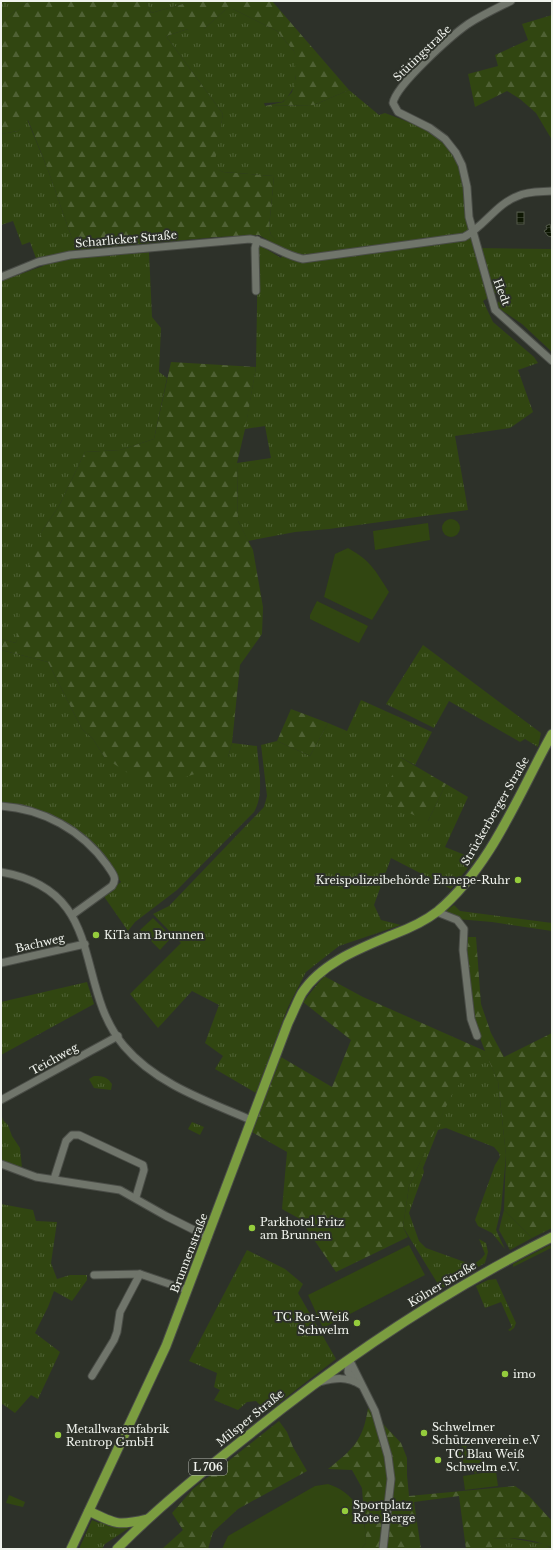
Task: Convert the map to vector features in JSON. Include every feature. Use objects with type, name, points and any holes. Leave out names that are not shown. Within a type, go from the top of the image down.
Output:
[{"type":"main road","name":"Strückerberger Straße","points":[[327,968],[359,949],[420,923],[437,912],[461,889],[487,853],[552,734]]},
{"type":"main road","name":"Brunnenstraße","points":[[71,1549],[157,1364],[208,1237],[288,1023],[302,993],[318,974],[327,968]]},
{"type":"main road","name":"Kölner Straße","points":[[349,1359],[396,1326],[482,1274],[552,1237]]},
{"type":"main road","name":"Milsper Straße","points":[[117,1549],[201,1473],[315,1383],[349,1359]]},
{"type":"main road","points":[[89,1511],[108,1521],[122,1523],[149,1519]]},
{"type":"street","name":"Stütingstraße","points":[[472,233],[468,217],[465,176],[456,153],[445,139],[430,128],[398,112],[393,103],[398,92],[425,62],[466,25],[511,1]]},
{"type":"street","points":[[256,291],[255,248],[257,240],[285,254],[303,259],[313,259],[464,237],[472,233],[511,199],[527,193],[552,191]]},
{"type":"street","name":"Hedt","points":[[472,233],[496,310],[552,361]]},
{"type":"street","name":"Scharlicker Straße","points":[[1,277],[38,262],[70,255],[250,239],[257,240]]},
{"type":"street","points":[[1,806],[31,810],[62,824],[90,845],[110,870],[115,878],[112,886],[72,915]]},
{"type":"street","points":[[1,872],[21,877],[44,888],[59,899],[72,915],[81,930],[105,1014],[118,1036],[137,1059],[166,1080],[197,1097],[251,1120]]},
{"type":"street","points":[[437,912],[457,920],[464,929],[463,950],[470,1019],[477,1036]]},
{"type":"street","name":"Bachweg","points":[[1,964],[85,944]]},
{"type":"street","name":"Teichweg","points":[[1,1100],[118,1036]]},
{"type":"street","points":[[54,1179],[66,1141],[69,1136],[76,1134],[143,1165],[144,1170],[136,1197]]},
{"type":"street","points":[[1,1164],[36,1177],[120,1190],[136,1197],[166,1216],[208,1237]]},
{"type":"street","points":[[94,1275],[140,1274],[187,1290]]},
{"type":"street","points":[[92,1376],[114,1340],[117,1332],[120,1312],[140,1274]]},
{"type":"street","points":[[349,1359],[348,1372],[354,1381]]},
{"type":"street","points":[[349,1359],[377,1416],[389,1464],[391,1479],[390,1500],[383,1549]]},
{"type":"street","points":[[315,1383],[338,1378],[354,1381],[361,1385]]},
{"type":"green space","points":[[1,1],[33,1],[23,4],[1,23]]},
{"type":"green space","points":[[33,1],[146,1],[151,13],[194,1],[272,1],[349,90],[314,105],[265,106],[283,102],[292,92],[296,77],[294,51],[277,31],[233,9],[226,9],[204,29],[188,29],[166,36],[223,114],[214,167],[223,172],[274,176],[269,228],[271,235],[285,250],[259,235],[217,237],[76,250],[48,170],[28,120],[18,131],[1,134],[1,23],[23,4]]},
{"type":"green space","points":[[146,1],[194,1],[151,13]]},
{"type":"green space","points":[[226,9],[233,9],[277,31],[294,51],[297,64],[295,85],[287,98],[282,102],[264,103],[265,106],[314,105],[349,90],[379,115],[385,113],[419,126],[435,134],[450,149],[460,166],[474,248],[552,249],[552,352],[522,324],[500,309],[496,304],[502,299],[496,293],[483,301],[493,322],[534,357],[538,363],[518,370],[533,412],[510,428],[455,436],[468,510],[329,529],[295,532],[248,541],[238,521],[237,463],[271,458],[265,426],[245,429],[256,367],[258,244],[281,258],[285,251],[271,235],[269,228],[274,176],[223,172],[213,167],[223,114],[166,36],[188,29],[204,29]]},
{"type":"green space","points":[[552,15],[552,140],[536,113],[520,99],[507,91],[475,107],[468,74],[498,66],[495,55],[528,40],[522,24]]},
{"type":"green space","points":[[27,119],[48,170],[76,250],[37,261],[30,242],[22,245],[13,221],[1,225],[1,134],[18,131]]},
{"type":"green space","points":[[149,252],[152,317],[161,328],[159,372],[167,378],[154,439],[120,450],[85,452],[59,506],[42,531],[16,643],[1,639],[1,281],[43,266],[43,263],[75,257]]},
{"type":"green space","points":[[171,362],[256,367],[246,425],[237,463],[238,521],[253,550],[263,607],[262,634],[240,665],[232,743],[228,757],[204,771],[173,781],[140,781],[105,758],[93,739],[82,729],[48,662],[1,650],[1,639],[16,643],[24,578],[42,531],[59,506],[85,452],[120,450],[154,439]]},
{"type":"green space","points":[[451,519],[457,522],[460,528],[457,534],[451,537],[445,534],[442,528],[445,522]]},
{"type":"green space","points":[[428,523],[430,540],[375,550],[373,531]]},
{"type":"green space","points":[[348,548],[362,557],[372,567],[389,592],[372,620],[324,597],[335,554]]},
{"type":"green space","points":[[317,601],[368,626],[359,643],[310,619],[310,615]]},
{"type":"green space","points":[[423,645],[541,733],[538,747],[525,739],[520,742],[449,701],[434,728],[386,704]]},
{"type":"green space","points":[[1,650],[48,662],[82,729],[93,739],[105,758],[228,757],[232,743],[257,746],[260,788],[257,805],[254,812],[177,890],[135,922],[128,931],[103,895],[121,882],[97,850],[85,837],[72,826],[41,811],[1,803]]},
{"type":"green space","points":[[361,700],[432,732],[415,765],[400,757],[428,821],[446,784],[468,797],[445,847],[475,859],[451,889],[391,858],[374,905],[381,920],[401,925],[339,946],[306,972],[288,1007],[256,1093],[215,1069],[223,1056],[205,1043],[219,1005],[192,991],[158,1028],[130,994],[181,943],[153,914],[169,906],[264,807],[267,796],[261,745],[277,741],[310,756],[328,723],[347,731]]},
{"type":"green space","points":[[291,709],[328,723],[310,756],[277,741]]},
{"type":"green space","points":[[400,757],[446,784],[428,821],[381,801]]},
{"type":"green space","points":[[454,905],[460,911],[552,923],[552,931],[492,922],[457,919],[443,913]]},
{"type":"green space","points":[[153,918],[172,937],[160,950],[140,930]]},
{"type":"green space","points":[[464,937],[476,937],[481,1004],[491,1033],[504,1057],[552,1033],[552,1228],[532,1238],[504,1210],[506,1155],[498,1081],[485,1052],[453,1092],[409,1186],[403,1227],[408,1237],[336,1272],[300,1219],[282,1209],[287,1152],[252,1132],[281,1057],[332,1087],[351,1040],[303,1002],[324,976],[363,997],[485,1051],[473,1020]]},
{"type":"green space","points":[[87,982],[94,1004],[1,1055],[1,1002]]},
{"type":"green space","points":[[485,1051],[498,1081],[506,1155],[501,1209],[496,1230],[505,1249],[492,1233],[478,1226],[475,1220],[495,1165],[500,1157],[499,1153],[494,1147],[446,1128],[438,1130],[423,1168],[424,1172],[409,1213],[419,1241],[426,1248],[473,1265],[485,1254],[479,1239],[486,1243],[488,1252],[485,1263],[441,1289],[403,1227],[409,1186],[453,1091]]},
{"type":"green space","points":[[94,1076],[107,1078],[112,1084],[111,1090],[94,1088],[89,1079]]},
{"type":"green space","points":[[1,1114],[20,1148],[22,1168],[1,1160]]},
{"type":"green space","points":[[192,1122],[204,1127],[200,1135],[188,1129]]},
{"type":"green space","points":[[1,1204],[33,1210],[36,1221],[57,1222],[51,1263],[57,1279],[70,1275],[87,1275],[87,1280],[72,1301],[54,1291],[35,1333],[60,1352],[38,1399],[31,1395],[15,1413],[1,1403],[1,1344],[5,1305],[1,1292]]},
{"type":"green space","points":[[504,1210],[532,1238],[510,1250],[499,1230]]},
{"type":"green space","points":[[409,1245],[425,1275],[323,1328],[308,1295]]},
{"type":"green space","points":[[550,1245],[551,1248],[513,1267],[513,1264]]},
{"type":"green space","points":[[247,1250],[285,1269],[303,1284],[298,1293],[336,1359],[267,1412],[256,1401],[247,1402],[238,1410],[214,1400],[220,1390],[214,1387],[217,1373],[189,1361]]},
{"type":"green space","points":[[496,1279],[516,1323],[514,1328],[510,1331],[508,1330],[512,1327],[501,1302],[485,1308],[476,1286],[488,1280]]},
{"type":"green space","points":[[1,1292],[5,1310],[1,1342]]},
{"type":"green space","points":[[368,1408],[401,1443],[407,1458],[409,1496],[515,1486],[529,1496],[552,1521],[552,1548],[530,1540],[507,1538],[492,1539],[492,1549],[466,1549],[459,1496],[414,1502],[421,1549],[361,1549],[366,1543],[362,1488],[352,1470],[328,1469],[350,1450],[360,1437]]},
{"type":"green space","points":[[279,1421],[287,1432],[293,1447],[307,1471],[238,1509],[213,1532],[208,1549],[162,1549],[183,1530],[172,1513],[193,1489]]},
{"type":"green space","points":[[464,1444],[484,1462],[476,1474],[454,1456]]},
{"type":"green space","points":[[496,1471],[498,1486],[465,1490],[463,1476]]},
{"type":"green space","points":[[328,1484],[346,1493],[358,1507],[366,1533],[366,1543],[361,1549],[222,1549],[228,1536],[315,1486]]},
{"type":"green space","points":[[9,1495],[25,1502],[23,1507],[6,1503]]},
{"type":"green space","points":[[92,1520],[99,1523],[100,1521],[128,1526],[129,1528],[105,1544],[102,1549],[79,1549]]},
{"type":"green space","points":[[509,1538],[544,1544],[552,1549],[492,1549],[492,1539]]},
{"type":"shaded area","points":[[517,212],[524,212],[524,224],[517,224]]},
{"type":"shaded area","points":[[550,224],[552,237],[548,236],[544,231],[547,229],[546,226]]},
{"type":"place","name":"Kreispolizeibehörde Ennepe-Ruhr","points":[[518,880]]},
{"type":"place","name":"KiTa am Brunnen","points":[[96,935]]},
{"type":"place","name":"Parkhotel Fritz am Brunnen","points":[[252,1228]]},
{"type":"place","name":"TC Rot-Weiß Schwelm","points":[[357,1323]]},
{"type":"place","name":"imo","points":[[505,1374]]},
{"type":"place","name":"Schwelmer Schützenverein e.V","points":[[424,1433]]},
{"type":"place","name":"Metallwarenfabrik Rentrop GmbH","points":[[58,1435]]},
{"type":"place","name":"TC Blau Weiß Schwelm e.V.","points":[[438,1460]]},
{"type":"place","name":"Sportplatz Rote Berge","points":[[345,1511]]}]
